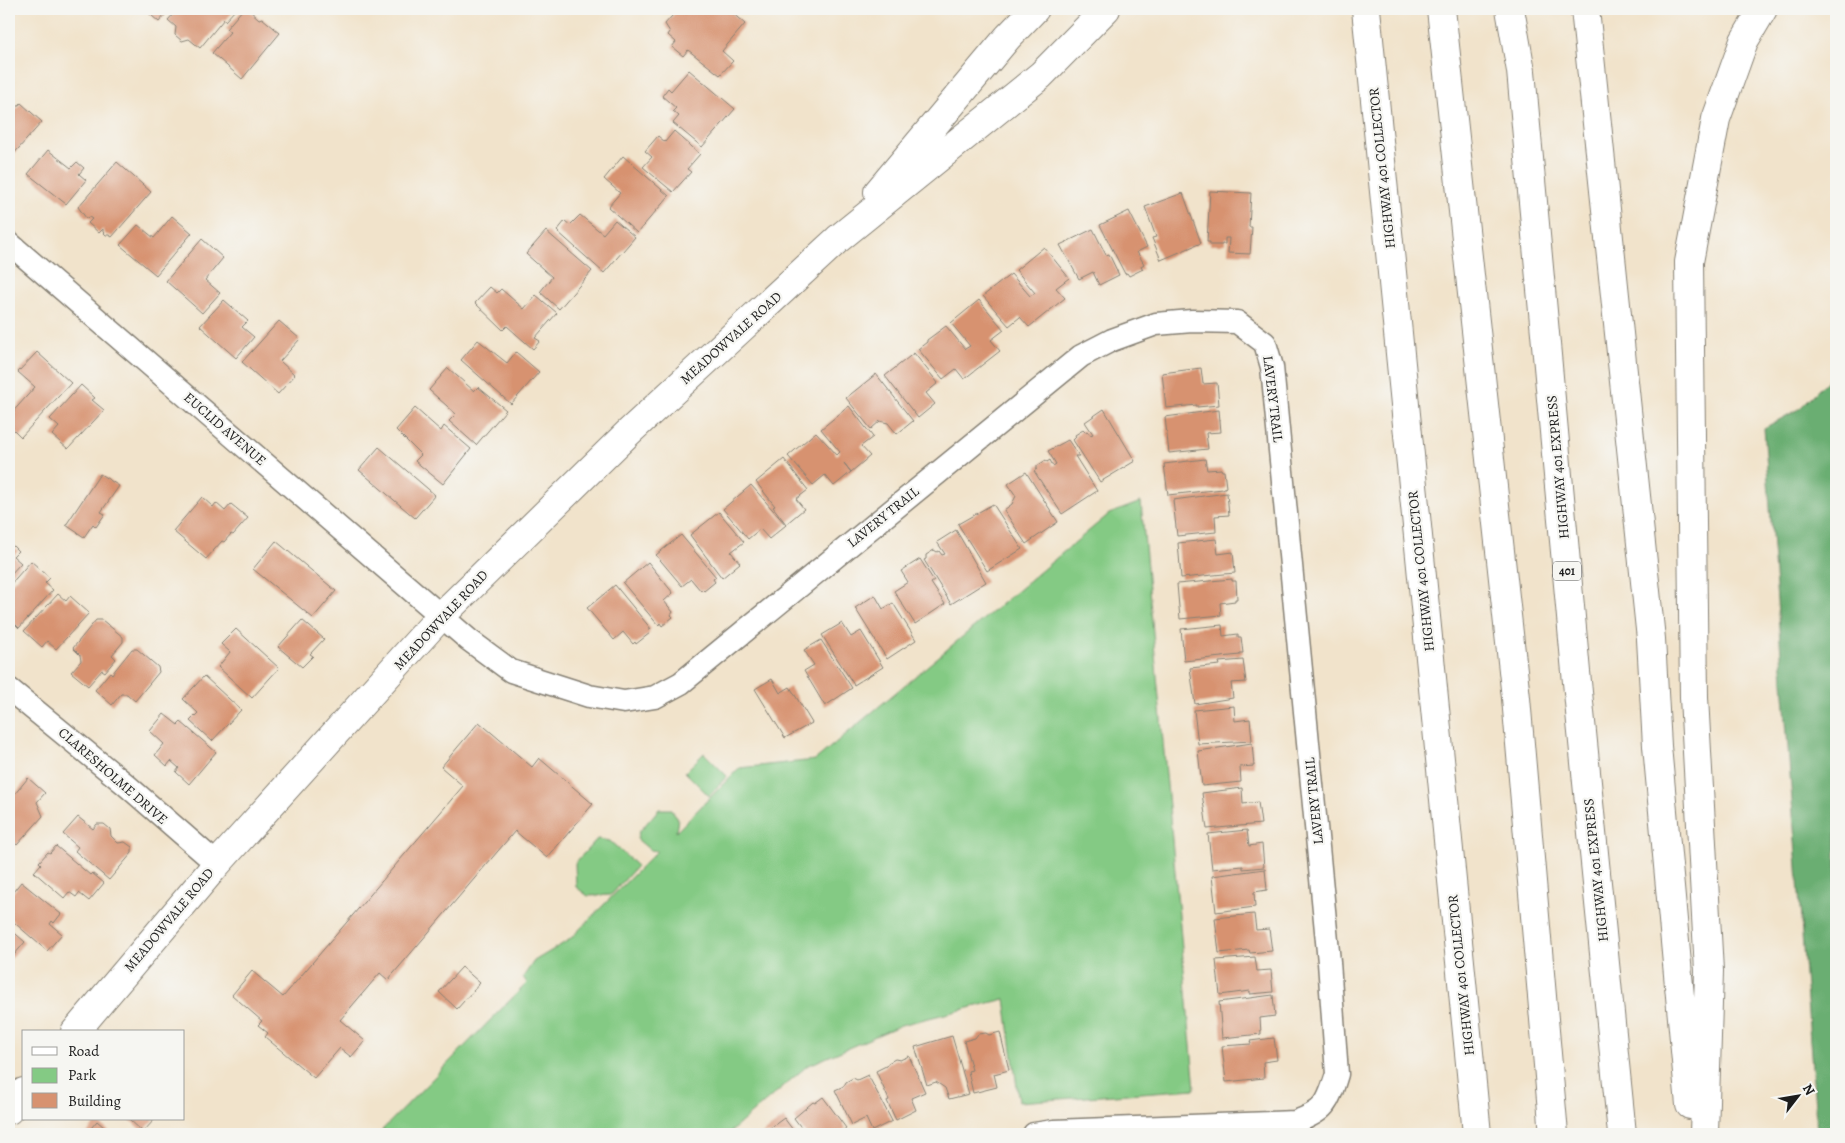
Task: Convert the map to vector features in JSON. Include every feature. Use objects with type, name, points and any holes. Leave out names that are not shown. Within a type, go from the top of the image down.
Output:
[{"type":"main road","name":"MEADOWVALE ROAD","points":[[838,239],[1008,37],[1036,9]]},
{"type":"main road","name":"MEADOWVALE ROAD","points":[[77,1030],[217,864],[441,616],[628,433],[838,239],[1041,75],[1106,9]]},
{"type":"main road","points":[[1441,9],[1516,698],[1554,1134]]},
{"type":"main road","name":"HIGHWAY 401 EXPRESS","points":[[1510,9],[1522,81],[1576,672],[1622,1134]]},
{"type":"main road","points":[[1585,9],[1651,639],[1657,746],[1692,1134]]},
{"type":"main road","points":[[1704,1134],[1709,971],[1694,697],[1689,262],[1716,119],[1744,41],[1763,9]]},
{"type":"main road","name":"HIGHWAY 401 COLLECTOR","points":[[1365,12],[1477,1134]]},
{"type":"main road","points":[[9,1110],[22,1094]]},
{"type":"street","name":"EUCLID AVENUE","points":[[9,242],[441,616]]},
{"type":"street","name":"LAVERY TRAIL","points":[[441,616],[469,640],[511,671],[589,696],[624,702],[655,697],[682,682],[1081,356],[1112,340],[1156,324],[1192,321],[1237,322],[1265,343],[1272,367],[1329,962],[1337,1074],[1328,1103],[1313,1116],[1296,1122],[1054,1131],[1034,1134]]},
{"type":"street","name":"CLARESHOLME DRIVE","points":[[9,689],[217,864]]},
{"type":"green space","points":[[1836,372],[1836,1134],[1817,1134],[1764,428],[1799,409]]},
{"type":"green space","points":[[1141,502],[1195,1089],[1019,1102],[1005,999],[901,1025],[807,1066],[728,1134],[378,1134],[527,983],[523,977],[534,961],[569,940],[657,851],[650,850],[637,839],[639,832],[659,809],[671,809],[678,818],[676,832],[739,768],[815,760],[1109,514]]},
{"type":"green space","points":[[704,753],[727,776],[709,796],[685,772]]},
{"type":"green space","points":[[597,839],[610,841],[637,866],[611,895],[588,896],[576,887],[575,863]]},
{"type":"building","points":[[144,9],[170,9],[159,22]]},
{"type":"building","points":[[178,9],[236,9],[225,21],[224,19],[200,48],[189,39],[182,41],[175,35],[176,27],[168,20]]},
{"type":"building","points":[[243,9],[248,9],[259,19],[262,18],[280,33],[242,79],[212,53],[230,32],[226,29]]},
{"type":"building","points":[[678,9],[732,9],[730,11],[745,24],[722,51],[733,61],[720,75],[688,50],[683,56],[672,47],[676,42],[668,35],[670,32],[665,24]]},
{"type":"building","points":[[689,70],[735,109],[702,147],[673,123],[679,116],[673,111],[676,108],[662,96],[668,88],[671,91]]},
{"type":"building","points":[[21,103],[42,122],[11,157],[9,155],[9,117]]},
{"type":"building","points":[[674,131],[700,154],[687,169],[691,172],[673,192],[643,167],[652,157],[645,151],[658,136],[665,142]]},
{"type":"building","points":[[48,150],[71,168],[77,162],[84,168],[79,174],[86,180],[66,204],[28,174]]},
{"type":"building","points":[[623,156],[669,196],[637,233],[608,207],[620,193],[604,179]]},
{"type":"building","points":[[117,162],[151,192],[112,237],[106,235],[103,229],[99,233],[88,223],[92,219],[86,218],[78,207]]},
{"type":"building","points":[[1210,191],[1251,193],[1249,227],[1252,227],[1250,254],[1228,253],[1229,238],[1225,238],[1225,244],[1222,245],[1210,245],[1210,242],[1207,242]]},
{"type":"building","points":[[1183,193],[1201,243],[1161,260],[1152,238],[1156,237],[1145,207]]},
{"type":"building","points":[[1129,211],[1147,247],[1137,252],[1144,264],[1141,266],[1143,269],[1129,276],[1127,273],[1125,274],[1100,225]]},
{"type":"building","points":[[580,215],[603,234],[615,220],[635,237],[604,273],[557,231],[565,221],[570,225]]},
{"type":"building","points":[[172,216],[192,233],[156,275],[120,245],[138,225],[154,238]]},
{"type":"building","points":[[1093,229],[1106,255],[1109,254],[1119,275],[1099,285],[1093,272],[1079,279],[1060,245]]},
{"type":"building","points":[[546,231],[592,271],[559,309],[540,292],[552,277],[526,254]]},
{"type":"building","points":[[202,239],[223,258],[205,280],[220,293],[202,313],[166,281]]},
{"type":"building","points":[[1044,247],[1069,278],[1056,288],[1065,298],[1029,327],[1020,317],[1009,326],[983,296],[1011,274],[1030,296],[1035,293],[1016,270]]},
{"type":"building","points":[[490,287],[497,293],[501,289],[524,309],[536,295],[557,313],[535,338],[540,341],[533,349],[507,326],[503,330],[475,303]]},
{"type":"building","points":[[224,300],[248,321],[242,327],[254,337],[236,358],[200,326]]},
{"type":"building","points":[[979,300],[1004,330],[991,340],[1000,351],[964,379],[956,369],[943,379],[918,349],[946,326],[965,349],[970,346],[951,323]]},
{"type":"building","points":[[279,321],[300,339],[280,361],[295,375],[278,394],[242,362]]},
{"type":"building","points":[[478,340],[507,363],[516,352],[539,372],[511,404],[461,360]]},
{"type":"building","points":[[37,352],[71,383],[21,437],[9,425],[11,418],[9,416],[35,387],[18,372]]},
{"type":"building","points":[[914,353],[938,383],[926,393],[935,404],[918,418],[885,376]]},
{"type":"building","points":[[448,368],[474,391],[478,387],[506,410],[476,445],[449,421],[456,414],[429,390]]},
{"type":"building","points":[[1201,368],[1203,384],[1217,383],[1219,405],[1166,408],[1162,373]]},
{"type":"building","points":[[876,374],[913,421],[897,434],[888,423],[880,421],[871,429],[846,398]]},
{"type":"building","points":[[81,385],[95,398],[92,400],[104,410],[68,449],[52,435],[59,427],[50,419]]},
{"type":"building","points":[[849,406],[873,437],[861,446],[870,456],[834,486],[825,475],[813,485],[788,456],[816,432],[837,455],[840,452],[821,429]]},
{"type":"building","points":[[415,408],[441,431],[444,426],[471,449],[443,484],[415,461],[421,455],[396,430]]},
{"type":"building","points":[[1104,409],[1135,461],[1100,482],[1073,440],[1076,437],[1075,435],[1083,430],[1087,431],[1090,435],[1093,434],[1085,422]]},
{"type":"building","points":[[1219,410],[1221,432],[1206,433],[1208,449],[1169,453],[1165,417]]},
{"type":"building","points":[[1068,440],[1079,456],[1075,456],[1097,491],[1062,514],[1034,471],[1037,469],[1037,466],[1046,460],[1047,462],[1050,460],[1053,466],[1056,464],[1048,451]]},
{"type":"building","points":[[379,447],[435,495],[415,518],[359,470]]},
{"type":"building","points":[[784,459],[808,490],[796,499],[804,509],[786,524],[773,507],[775,506],[756,482]]},
{"type":"building","points":[[1205,459],[1207,470],[1221,469],[1224,471],[1226,487],[1223,489],[1168,495],[1164,464]]},
{"type":"building","points":[[1026,472],[1058,522],[1026,544],[1004,510],[1012,504],[1016,496],[1008,484]]},
{"type":"building","points":[[100,474],[119,486],[101,512],[105,514],[96,527],[93,524],[84,537],[66,525]]},
{"type":"building","points":[[751,485],[786,525],[769,539],[760,529],[748,539],[723,509]]},
{"type":"building","points":[[1227,493],[1229,515],[1215,516],[1216,532],[1177,536],[1173,500]]},
{"type":"building","points":[[202,497],[213,507],[216,503],[225,511],[231,504],[248,518],[233,535],[231,534],[224,542],[222,541],[206,559],[173,531]]},
{"type":"building","points":[[993,504],[1022,549],[987,571],[958,524]]},
{"type":"building","points":[[719,512],[744,542],[731,552],[740,563],[722,578],[690,535]]},
{"type":"building","points":[[956,530],[986,582],[951,604],[924,560],[926,555],[934,550],[939,551],[942,555],[945,554],[937,542]]},
{"type":"building","points":[[681,535],[716,577],[713,579],[715,582],[704,591],[702,589],[701,591],[691,579],[682,586],[656,555]]},
{"type":"building","points":[[1216,539],[1218,554],[1233,552],[1235,573],[1181,578],[1178,543]]},
{"type":"building","points":[[276,541],[336,591],[313,618],[253,569]]},
{"type":"building","points":[[9,542],[18,551],[13,556],[21,563],[9,576]]},
{"type":"building","points":[[920,559],[934,581],[931,583],[945,604],[915,624],[894,591],[908,582],[901,571]]},
{"type":"building","points":[[31,561],[50,578],[45,583],[53,590],[19,628],[9,618],[9,586]]},
{"type":"building","points":[[648,562],[673,593],[664,601],[673,612],[671,615],[673,617],[662,626],[660,623],[658,625],[623,583]]},
{"type":"building","points":[[1232,579],[1232,581],[1236,581],[1237,599],[1220,603],[1221,615],[1180,619],[1177,584]]},
{"type":"building","points":[[615,585],[651,629],[648,631],[650,633],[636,644],[635,642],[633,644],[623,632],[614,640],[587,608]]},
{"type":"building","points":[[58,594],[66,601],[70,596],[89,613],[56,649],[47,641],[42,647],[24,631]]},
{"type":"building","points":[[875,595],[883,609],[893,603],[916,640],[887,659],[855,608]]},
{"type":"building","points":[[96,620],[102,620],[123,637],[123,642],[112,655],[116,659],[105,672],[102,670],[88,686],[71,672],[81,661],[80,655],[73,648]]},
{"type":"building","points":[[302,620],[324,639],[310,654],[313,656],[302,667],[278,647]]},
{"type":"building","points":[[842,623],[851,637],[861,631],[883,667],[854,685],[822,635]]},
{"type":"building","points":[[1222,625],[1223,636],[1238,634],[1238,637],[1241,637],[1243,653],[1240,653],[1240,655],[1184,661],[1181,629]]},
{"type":"building","points":[[236,629],[279,668],[252,698],[218,667],[230,652],[221,644]]},
{"type":"building","points":[[821,640],[852,688],[825,706],[804,671],[814,665],[804,650]]},
{"type":"building","points":[[132,649],[137,649],[158,667],[159,672],[135,701],[127,694],[121,694],[112,705],[95,690],[110,672],[112,674]]},
{"type":"building","points":[[1243,660],[1246,682],[1231,683],[1233,698],[1195,704],[1190,668],[1220,665],[1219,662]]},
{"type":"building","points":[[204,676],[241,710],[212,741],[190,721],[198,713],[183,699]]},
{"type":"building","points":[[772,679],[780,693],[790,687],[812,723],[785,738],[755,689]]},
{"type":"building","points":[[1234,706],[1235,721],[1250,719],[1252,741],[1198,744],[1194,710]]},
{"type":"building","points":[[164,714],[178,725],[181,722],[216,752],[189,784],[176,772],[179,768],[171,761],[167,766],[155,755],[164,744],[150,731]]},
{"type":"building","points":[[479,722],[532,767],[539,758],[593,804],[547,858],[515,831],[388,980],[380,973],[340,1020],[365,1041],[351,1057],[340,1048],[314,1078],[265,1037],[268,1033],[258,1025],[262,1021],[232,995],[252,971],[283,997],[463,786],[441,767]]},
{"type":"building","points":[[1252,743],[1254,766],[1240,767],[1241,782],[1202,786],[1198,751]]},
{"type":"building","points":[[28,778],[45,793],[37,802],[43,816],[17,845],[9,838],[9,801]]},
{"type":"building","points":[[1242,788],[1243,804],[1258,802],[1261,824],[1207,829],[1202,793]]},
{"type":"building","points":[[78,817],[93,829],[97,824],[104,824],[110,829],[111,836],[118,843],[125,842],[132,847],[132,853],[109,880],[75,851],[78,847],[63,834]]},
{"type":"building","points":[[1247,830],[1249,846],[1262,844],[1264,867],[1243,869],[1243,866],[1212,869],[1208,834]]},
{"type":"building","points":[[56,846],[90,875],[92,873],[104,883],[89,901],[79,893],[76,897],[69,892],[64,898],[34,872],[41,864],[39,862]]},
{"type":"building","points":[[1265,869],[1267,890],[1254,892],[1255,907],[1216,912],[1212,876]]},
{"type":"building","points":[[21,882],[61,914],[54,923],[52,921],[50,924],[62,934],[47,951],[9,918],[9,897]]},
{"type":"building","points":[[1254,914],[1256,930],[1269,929],[1272,951],[1250,953],[1249,950],[1219,953],[1215,918]]},
{"type":"building","points":[[9,928],[25,942],[9,961]]},
{"type":"building","points":[[1255,957],[1257,971],[1271,970],[1273,992],[1250,994],[1250,991],[1220,995],[1216,960]]},
{"type":"building","points":[[462,967],[480,983],[457,1009],[439,992]]},
{"type":"building","points":[[1273,995],[1275,1016],[1260,1018],[1261,1034],[1222,1038],[1219,1002]]},
{"type":"building","points":[[1000,1032],[1009,1070],[994,1074],[997,1087],[973,1093],[968,1071],[972,1070],[964,1041],[975,1038],[978,1034],[986,1033],[989,1035]]},
{"type":"building","points":[[952,1036],[969,1094],[949,1099],[945,1088],[936,1082],[927,1085],[915,1047]]},
{"type":"building","points":[[1274,1038],[1277,1060],[1263,1062],[1264,1078],[1226,1082],[1222,1046],[1251,1044],[1250,1041]]},
{"type":"building","points":[[909,1056],[925,1092],[911,1098],[916,1110],[896,1120],[876,1071],[895,1059],[900,1060]]},
{"type":"building","points":[[868,1075],[892,1121],[872,1131],[866,1118],[852,1125],[835,1090],[844,1086],[846,1082],[853,1078],[857,1080]]},
{"type":"building","points":[[823,1097],[846,1128],[838,1134],[806,1134],[794,1118],[813,1102],[815,1103]]},
{"type":"building","points":[[784,1118],[796,1134],[762,1134]]},
{"type":"building","points":[[130,1120],[154,1120],[143,1132]]},
{"type":"building","points":[[97,1121],[112,1134],[86,1134]]}]
